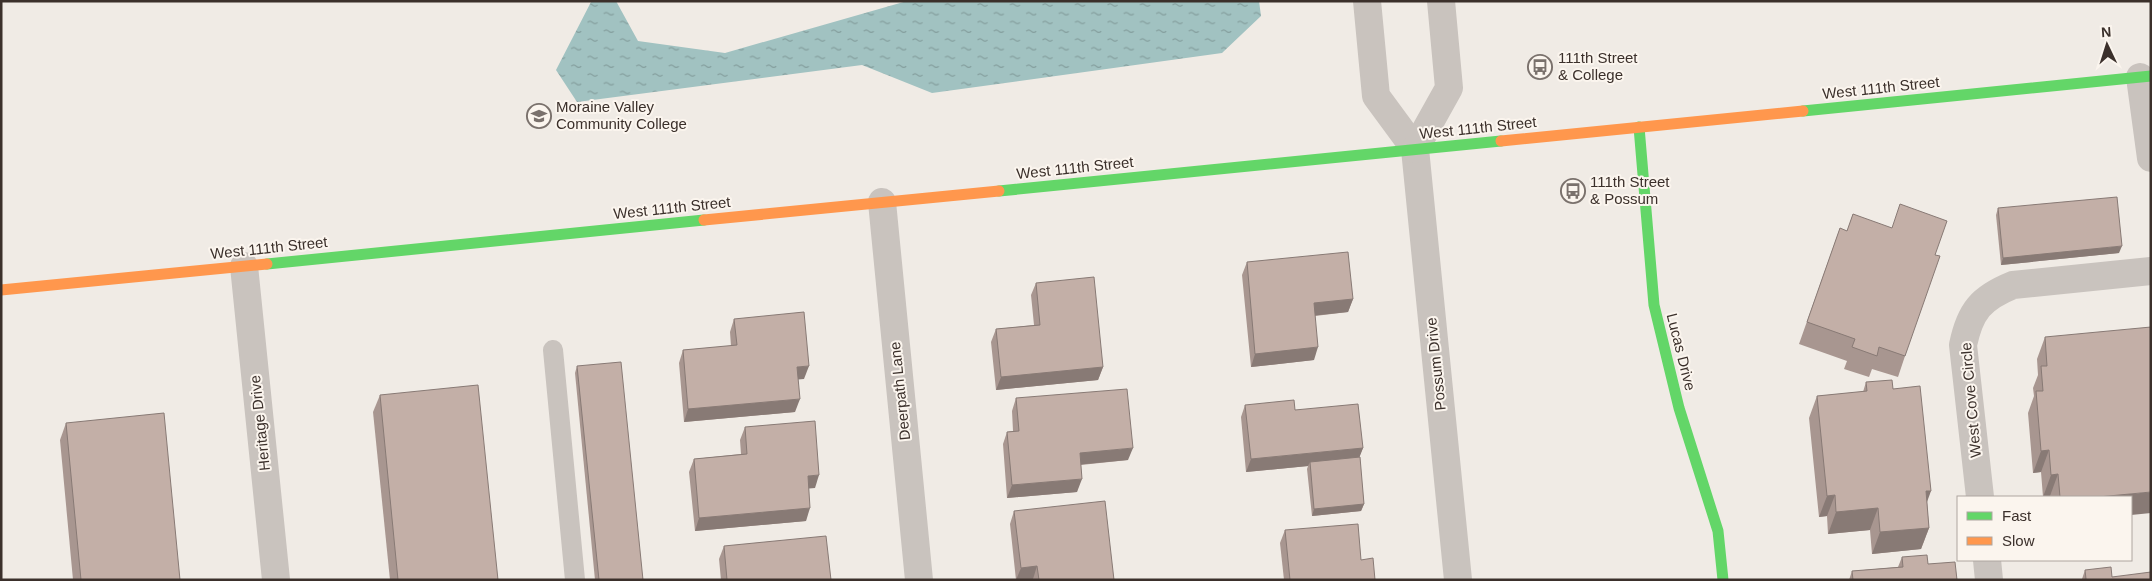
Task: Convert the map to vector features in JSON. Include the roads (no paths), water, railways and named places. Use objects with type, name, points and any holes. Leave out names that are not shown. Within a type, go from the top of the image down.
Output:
[{"type":"main road","name":"West 111th Street","points":[[1,290],[2145,76]]},
{"type":"main road","name":"Lucas Drive","points":[[1639,127],[1654,305],[1679,408],[1718,531],[1723,580]]},
{"type":"street","points":[[1367,1],[1376,96],[1416,149],[1449,88],[1441,1]]},
{"type":"street","points":[[2145,76],[2151,158]]},
{"type":"street","name":"Possum Drive","points":[[1416,149],[1458,580]]},
{"type":"street","name":"Deerpath Lane","points":[[882,202],[919,580]]},
{"type":"street","name":"Heritage Drive","points":[[244,266],[276,580]]},
{"type":"street","name":"West Cove Circle","points":[[1980,496],[1963,346],[1967,327],[1980,305],[1993,293],[2013,285],[2151,271]]},
{"type":"street","points":[[1987,561],[1989,580]]},
{"type":"lane","points":[[553,350],[575,580]]},
{"type":"water","points":[[616,1],[638,41],[725,53],[907,1],[1259,1],[1261,16],[1222,53],[932,93],[862,65],[577,102],[556,70],[591,2]]},
{"type":"place","name":"111th Street & College","points":[[1540,67]]},
{"type":"place","name":"Moraine Valley Community College","points":[[539,116]]},
{"type":"place","name":"111th Street & Possum","points":[[1573,191]]}]
